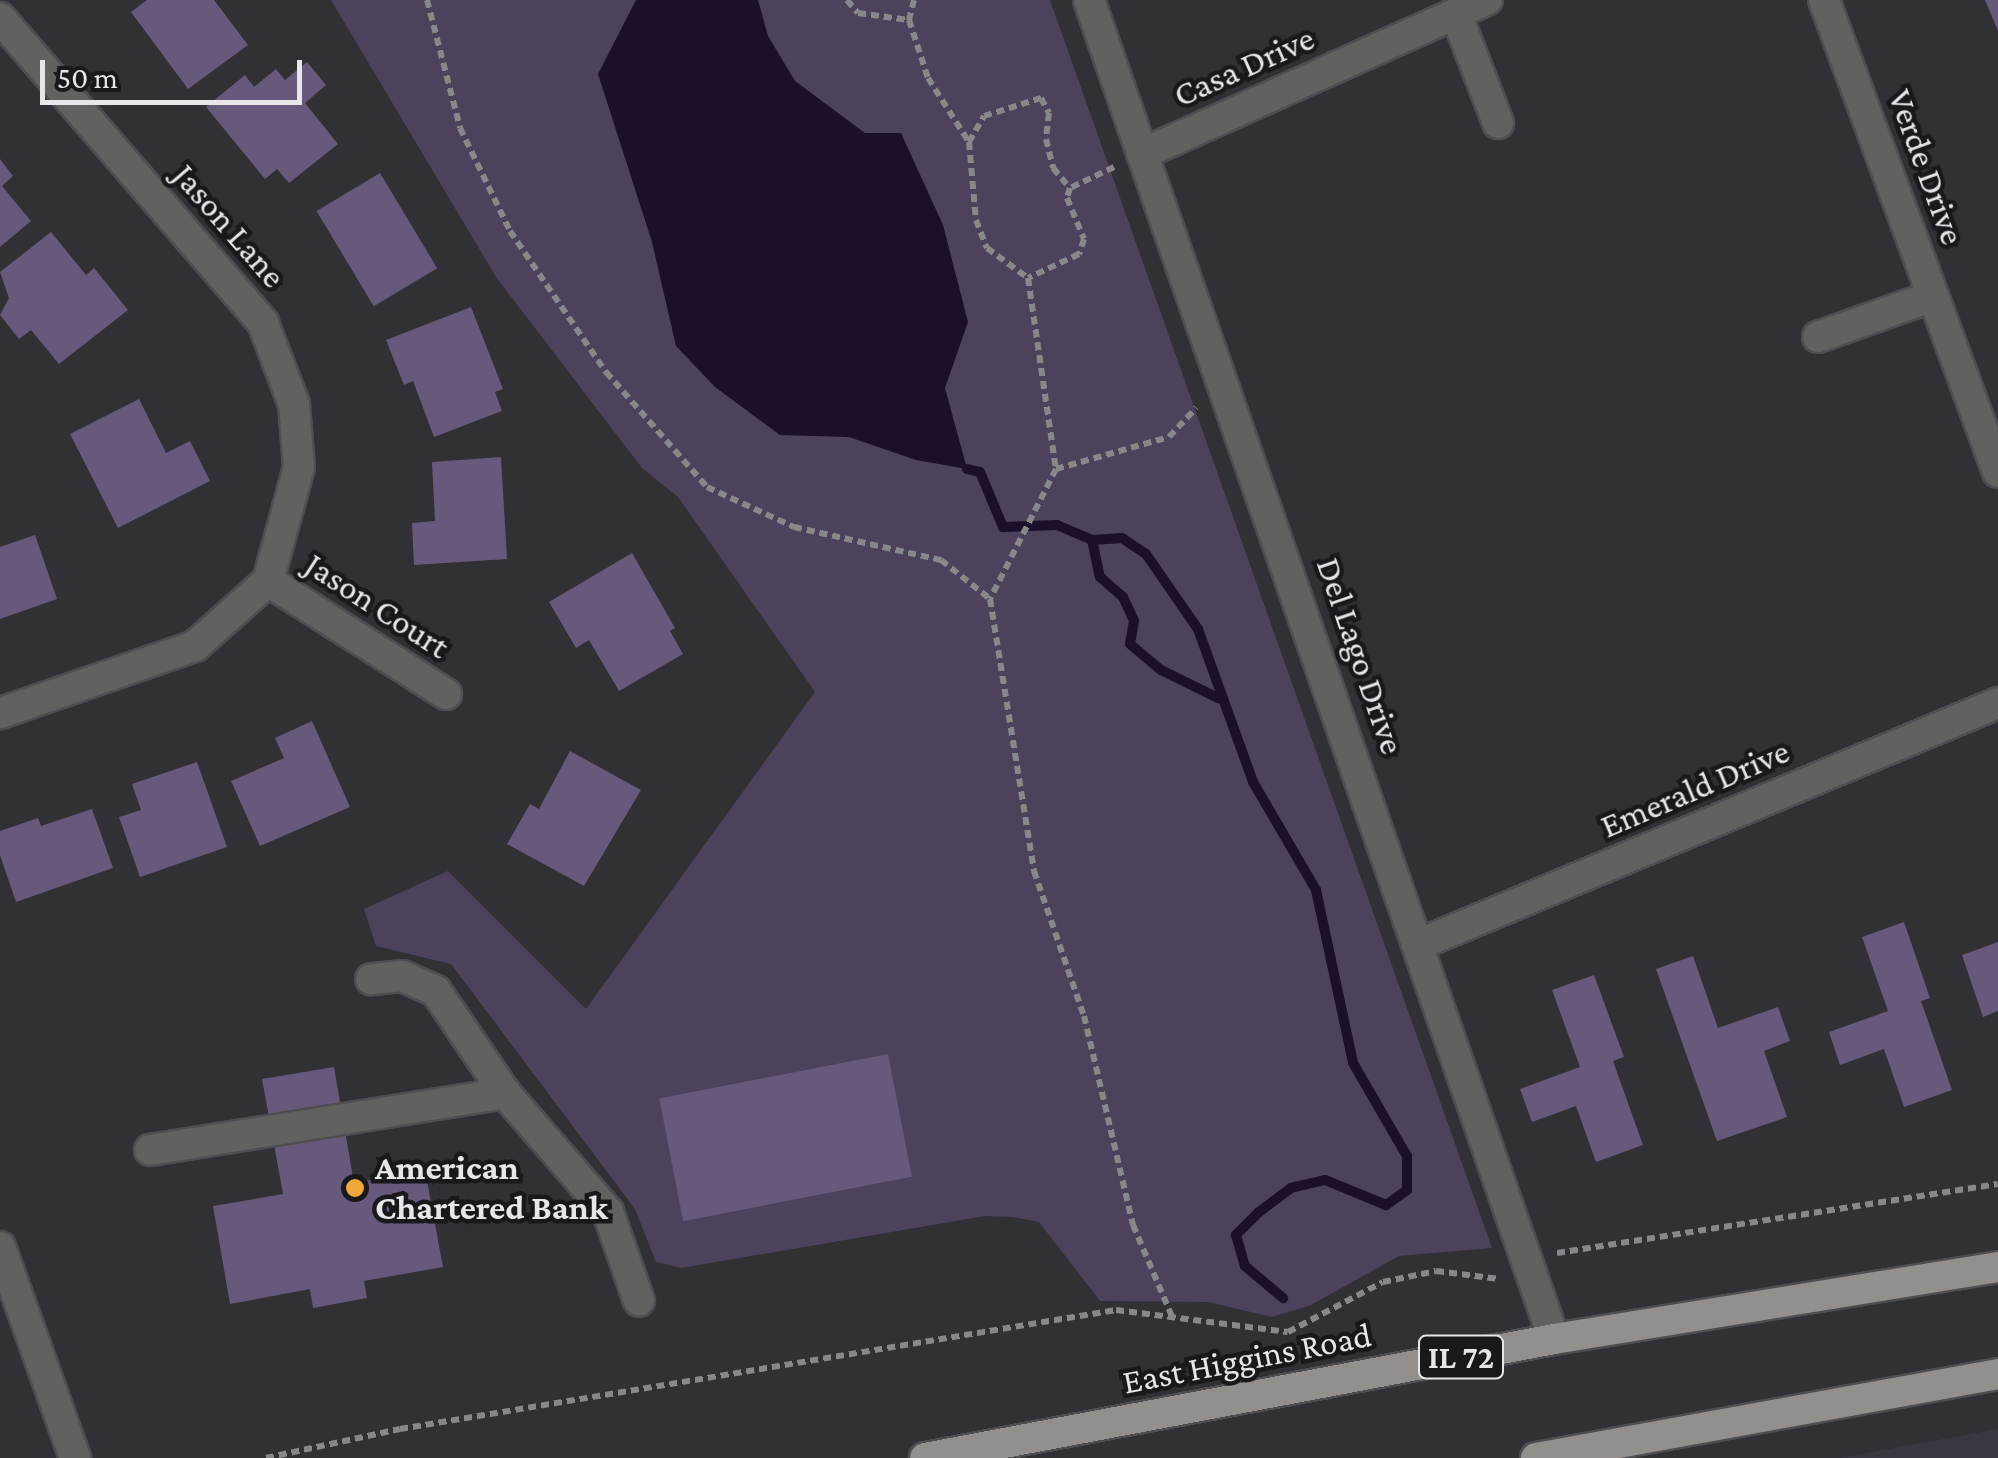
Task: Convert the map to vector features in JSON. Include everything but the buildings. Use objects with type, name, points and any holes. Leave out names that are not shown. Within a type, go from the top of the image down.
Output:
[{"type":"main road","name":"East Higgins Road","points":[[925,1458],[1554,1340],[1998,1267]]},
{"type":"main road","points":[[1536,1458],[1998,1374]]},
{"type":"street","name":"Del Lago Drive","points":[[1089,0],[1422,943],[1554,1340]]},
{"type":"street","name":"Casa Drive","points":[[1142,154],[1487,0]]},
{"type":"street","name":"Verde Drive","points":[[1824,0],[1998,472]]},
{"type":"street","points":[[1456,14],[1498,123]]},
{"type":"street","name":"Jason Lane","points":[[0,18],[263,324],[294,404],[299,467],[268,581]]},
{"type":"street","points":[[1818,337],[1933,296]]},
{"type":"street","points":[[0,713],[195,646],[268,581]]},
{"type":"street","name":"Jason Court","points":[[268,581],[446,694]]},
{"type":"street","name":"Emerald Drive","points":[[1422,943],[1998,703]]},
{"type":"street","points":[[372,979],[402,976],[436,991],[505,1093],[608,1212],[638,1300]]},
{"type":"street","points":[[150,1150],[505,1093]]},
{"type":"street","points":[[0,1247],[75,1458]]},
{"type":"path","points":[[427,0],[460,128],[510,231],[606,372],[707,487],[794,527],[941,560],[990,599]]},
{"type":"path","points":[[847,0],[858,13],[909,20]]},
{"type":"path","points":[[914,0],[909,20],[928,78],[969,142],[976,220],[987,248],[1028,278],[1056,468],[990,599],[1034,872],[1084,1016],[1132,1225],[1173,1319]]},
{"type":"path","points":[[969,142],[984,116],[1041,98],[1049,113],[1046,140],[1053,168],[1070,188]]},
{"type":"path","points":[[1028,278],[1079,254],[1084,239],[1067,198],[1070,188],[1142,154]]},
{"type":"path","points":[[1056,468],[1169,437],[1196,408]]},
{"type":"path","points":[[266,1458],[400,1429],[1116,1310],[1288,1332],[1383,1282],[1436,1270],[1494,1282],[1564,1251],[1652,1242],[1998,1184]]},
{"type":"shaded area","points":[[331,0],[1050,0],[1492,1248],[1399,1256],[1311,1305],[1272,1317],[1208,1302],[1100,1301],[1039,1222],[1013,1217],[985,1216],[681,1268],[656,1262],[635,1209],[451,964],[376,946],[364,909],[448,871],[586,1009],[815,692],[678,497],[642,468],[496,277]]},
{"type":"shaded area","points":[[636,0],[758,0],[768,36],[795,81],[865,133],[901,133],[943,225],[968,322],[945,388],[967,469],[916,460],[849,437],[780,435],[715,387],[676,346],[652,242],[598,74]]},
{"type":"shaded area","points":[[1998,1429],[1998,1458],[1839,1458]]},
{"type":"waterway","points":[[967,469],[980,472],[1003,527],[1057,525],[1092,540],[1122,538],[1146,554],[1198,629],[1253,782],[1316,890],[1353,1063],[1407,1156],[1407,1190],[1386,1205],[1325,1180],[1291,1188],[1259,1212],[1236,1235],[1245,1266],[1283,1298]]},
{"type":"waterway","points":[[1092,540],[1100,577],[1123,597],[1134,621],[1130,644],[1161,670],[1218,698]]},
{"type":"place","name":"American Chartered Bank","points":[[355,1188]]}]
